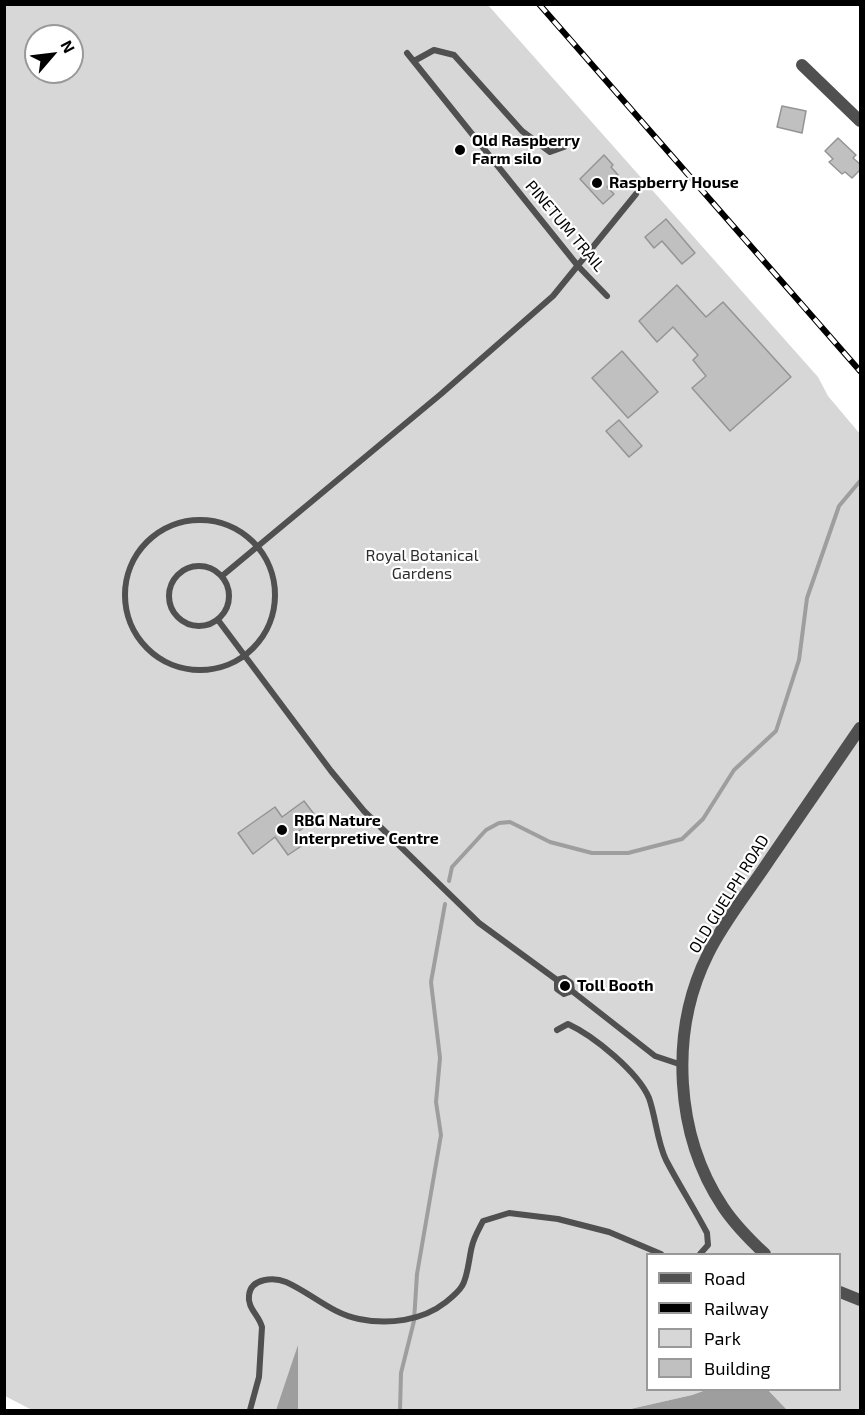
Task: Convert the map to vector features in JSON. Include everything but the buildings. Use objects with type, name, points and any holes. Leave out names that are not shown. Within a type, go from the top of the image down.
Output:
[{"type":"street","points":[[802,65],[861,121]]},
{"type":"street","name":"OLD GUELPH ROAD","points":[[764,1253],[742,1232],[722,1206],[701,1165],[690,1131],[684,1095],[682,1065],[685,1028],[696,986],[708,954],[800,813],[861,728]]},
{"type":"street","points":[[841,1292],[861,1300]]},
{"type":"lane","points":[[414,61],[434,50],[453,55],[522,131],[550,152],[564,147]]},
{"type":"lane","name":"PINETUM TRAIL","points":[[407,53],[578,266],[607,296]]},
{"type":"lane","points":[[222,576],[441,394],[553,296],[636,194]]},
{"type":"lane","points":[[198,520],[220,523],[240,532],[257,547],[267,563],[273,580],[273,609],[263,635],[244,656],[224,666],[202,670],[180,667],[159,658],[136,634],[128,613],[125,591],[130,569],[140,550],[156,534],[176,524],[198,520]]},
{"type":"lane","points":[[206,566],[222,576],[227,584],[230,596],[226,609],[218,620],[201,626],[183,621],[173,611],[169,593],[176,576],[188,567],[206,566]]},
{"type":"lane","points":[[218,620],[364,811],[479,923],[557,980],[557,988],[564,994],[572,991],[655,1056],[682,1065]]},
{"type":"lane","points":[[557,1030],[568,1024],[579,1029],[614,1056],[638,1079],[648,1097],[665,1158],[707,1233],[708,1245],[701,1253]]},
{"type":"lane","points":[[250,1410],[259,1377],[262,1327],[260,1320],[250,1308],[249,1293],[254,1285],[267,1279],[285,1281],[357,1319],[380,1322],[417,1317],[445,1303],[462,1286],[472,1243],[483,1221],[509,1213],[558,1219],[609,1232],[659,1253]]},
{"type":"green space","name":"Royal Botanical Gardens","points":[[4,5],[488,5],[818,377],[828,396],[860,434],[860,1410],[787,1410],[769,1391],[841,1391],[841,1253],[646,1253],[646,1391],[703,1391],[626,1410],[298,1410],[298,1348],[276,1410],[32,1410],[5,1396]]},
{"type":"shaded area","points":[[298,1345],[298,1410],[276,1410]]},
{"type":"shaded area","points":[[703,1391],[769,1391],[787,1410],[626,1410]]},
{"type":"waterway","points":[[449,881],[452,867],[486,830],[499,823],[510,822],[550,842],[592,853],[628,853],[682,839],[703,819],[734,770],[776,731],[799,660],[807,598],[839,506],[860,481]]},
{"type":"waterway","points":[[400,1410],[401,1373],[414,1321],[417,1274],[441,1135],[436,1102],[440,1058],[431,982],[445,904]]},
{"type":"railway","points":[[539,4],[860,371]]},
{"type":"place","name":"Old Raspberry Farm silo","points":[[460,150]]},
{"type":"place","name":"Raspberry House","points":[[597,183]]},
{"type":"place","name":"RBG Nature Interpretive Centre","points":[[282,830]]},
{"type":"place","name":"Toll Booth","points":[[565,986]]}]
